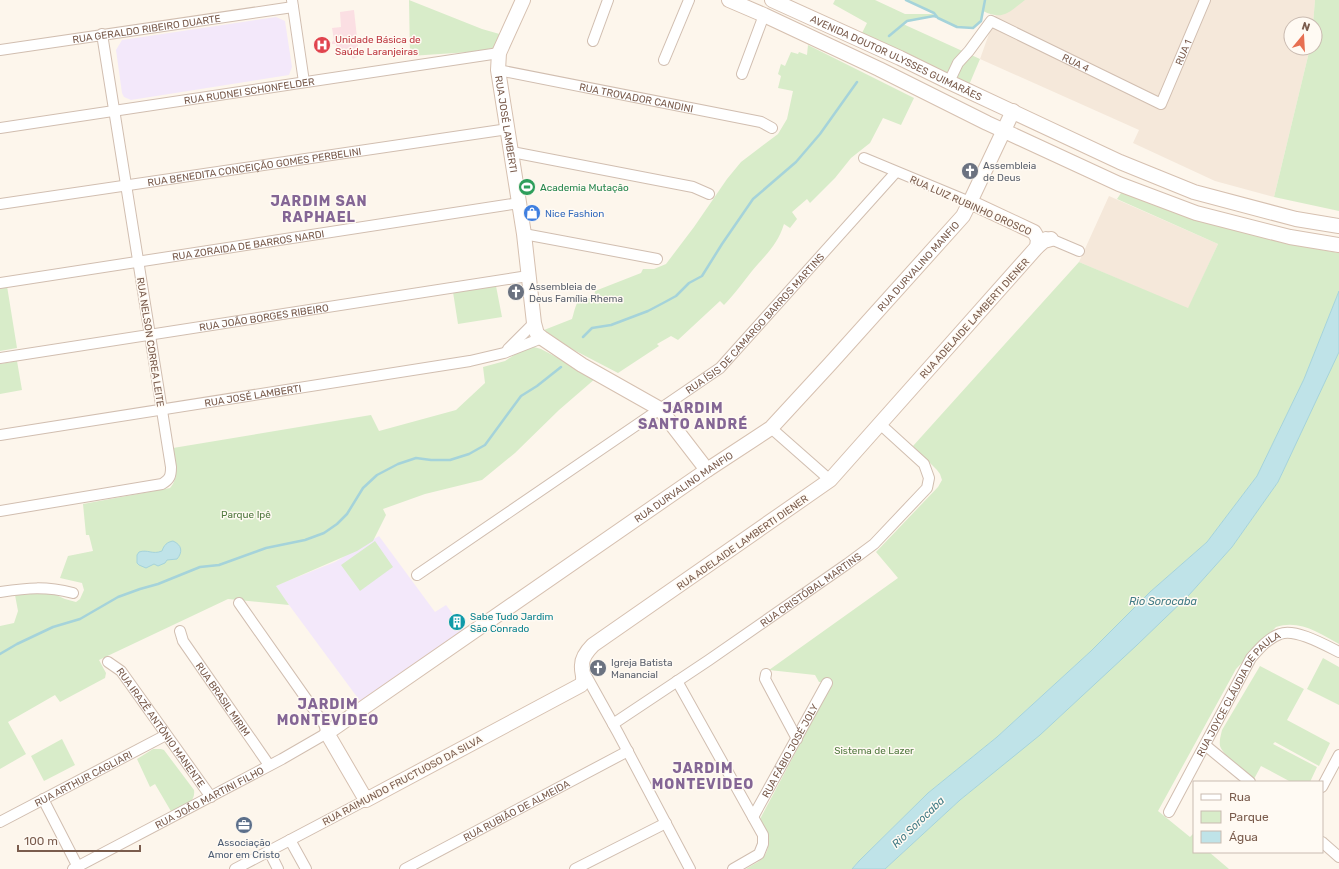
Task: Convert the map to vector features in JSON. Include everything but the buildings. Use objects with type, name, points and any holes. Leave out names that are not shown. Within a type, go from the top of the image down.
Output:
[{"type":"street","name":"RUA JOSÉ LAMBERTI","points":[[0,435],[470,361],[504,353],[542,338],[537,334],[534,323],[524,234],[498,70],[499,53],[523,0]]},
{"type":"street","points":[[593,41],[608,0]]},
{"type":"street","points":[[664,60],[689,0]]},
{"type":"street","name":"AVENIDA DOUTOR ULYSSES GUIMARÃES","points":[[729,0],[879,69],[1004,131],[1119,184],[1196,213],[1290,237],[1339,245]]},
{"type":"street","name":"RUA 1","points":[[1161,104],[1205,0]]},
{"type":"street","name":"AVENIDA DOUTOR ULYSSES GUIMARÃES","points":[[778,22],[778,1],[1120,162],[1200,193],[1296,219],[1339,226]]},
{"type":"street","points":[[292,3],[304,82]]},
{"type":"street","name":"RUA GERALDO RIBEIRO DUARTE","points":[[0,50],[292,3]]},
{"type":"street","points":[[742,74],[764,15]]},
{"type":"street","name":"RUA 4","points":[[949,82],[958,63],[970,51],[991,21],[1161,104]]},
{"type":"street","name":"RUA NELSON CORREA LEITE","points":[[0,511],[162,484],[168,480],[171,475],[171,467],[102,34]]},
{"type":"street","name":"RUA RUDNEI SCHONFELDER","points":[[0,128],[499,53]]},
{"type":"street","name":"RUA TROVADOR CANDINI","points":[[498,70],[761,122],[772,128]]},
{"type":"street","points":[[1004,131],[1013,111]]},
{"type":"street","name":"RUA BENEDITA CONCEIÇÃO GOMES PERBELINI","points":[[0,204],[508,129]]},
{"type":"street","name":"RUA DURVALINO MANFIO","points":[[282,759],[327,732],[481,628],[707,470],[771,428],[963,216],[1004,131]]},
{"type":"street","points":[[512,152],[693,188],[709,194]]},
{"type":"street","name":"RUA LUIZ RUBINHO OROSCO","points":[[864,158],[970,202],[1079,252]]},
{"type":"street","name":"RUA ÍSIS DE CAMARGO BARROS MARTINS","points":[[417,575],[720,368],[896,172]]},
{"type":"street","name":"RUA ZORAIDA DE BARROS NARDI","points":[[0,283],[519,203]]},
{"type":"street","points":[[1034,232],[1038,239],[1037,247]]},
{"type":"street","points":[[524,234],[657,260]]},
{"type":"street","name":"RUA ADELAIDE LAMBERTI DIENER","points":[[582,667],[583,659],[587,650],[593,645],[830,480],[1037,247],[1044,241],[1051,239]]},
{"type":"street","name":"RUA JOÃO BORGES RIBEIRO","points":[[0,358],[528,276]]},
{"type":"street","points":[[504,353],[534,323]]},
{"type":"street","points":[[542,338],[582,365],[660,409],[707,470]]},
{"type":"street","name":"RUA CRISTÓBAL MARTINS","points":[[613,724],[874,544],[927,488],[929,478],[924,464],[880,424]]},
{"type":"street","points":[[771,428],[830,480]]},
{"type":"street","points":[[0,592],[40,587],[73,593]]},
{"type":"street","points":[[239,603],[324,724],[327,732],[366,800]]},
{"type":"street","name":"RUA BRASIL MIRIM","points":[[180,630],[183,640],[269,766]]},
{"type":"street","name":"RUA JOYCE CLÁUDIA DE PAULA","points":[[1169,812],[1235,685],[1251,658],[1265,643],[1280,633],[1300,634],[1339,652]]},
{"type":"street","name":"RUA IRAZÊ ANTÔNIO MANENTE","points":[[108,662],[120,671],[211,797]]},
{"type":"street","points":[[582,667],[690,869]]},
{"type":"street","name":"RUA RAIMUNDO FRUCTUOSO DA SILVA","points":[[236,869],[569,692],[583,683],[582,667]]},
{"type":"street","points":[[766,674],[766,680],[797,739]]},
{"type":"street","points":[[677,681],[763,835],[763,844],[759,854],[733,869]]},
{"type":"street","name":"RUA FÁBIO JOSÉ JOLY","points":[[753,817],[827,683]]},
{"type":"street","name":"RUA RAIMUNDO FRUCTUOSO DA SILVA","points":[[569,692],[579,688],[597,695]]},
{"type":"street","name":"RUA ARTHUR CAGLIARI","points":[[0,822],[166,735]]},
{"type":"street","points":[[1205,745],[1249,781]]},
{"type":"street","name":"RUA RUBIÃO DE ALMEIDA","points":[[405,869],[628,751]]},
{"type":"street","points":[[1323,785],[1339,755]]},
{"type":"street","name":"RUA JOÃO MARTINI FILHO","points":[[77,868],[282,759]]},
{"type":"street","points":[[43,799],[77,868]]},
{"type":"street","points":[[575,869],[666,823]]},
{"type":"street","points":[[290,840],[306,869]]},
{"type":"street","points":[[1323,843],[1339,857]]},
{"type":"street","points":[[269,851],[278,869]]},
{"type":"shaded area","points":[[1001,0],[1315,0],[1314,16],[1283,16],[1283,56],[1308,56],[1274,197],[1215,181],[1133,143],[1139,130],[980,59]]},
{"type":"shaded area","points":[[354,10],[359,56],[353,59],[350,55],[339,56],[336,44],[332,44],[334,40],[332,28],[341,27],[340,12]]},
{"type":"shaded area","points":[[276,17],[285,21],[292,67],[289,75],[131,100],[124,97],[122,93],[116,50],[122,40]]},
{"type":"shaded area","points":[[1109,196],[1218,244],[1188,309],[1079,262]]},
{"type":"shaded area","points":[[379,536],[435,612],[446,605],[464,629],[360,701],[275,586],[335,562]]},
{"type":"green space","points":[[409,0],[482,29],[503,35],[494,48],[470,52],[410,56]]},
{"type":"green space","points":[[835,0],[875,0],[905,14],[933,14],[934,16],[907,21],[903,24],[980,59],[969,85],[862,33],[867,23],[833,4]]},
{"type":"green space","points":[[906,0],[1025,0],[1006,14],[996,15],[983,11],[981,21],[973,28],[957,27],[938,18],[934,12]]},
{"type":"green space","points":[[1315,0],[1339,0],[1339,211],[1274,197],[1308,56],[1323,56],[1323,16],[1314,16]]},
{"type":"green space","points":[[808,45],[914,98],[901,125],[883,118],[870,143],[851,158],[835,178],[810,203],[807,199],[792,212],[797,219],[790,228],[784,224],[771,249],[728,301],[724,305],[720,301],[678,340],[671,336],[657,344],[659,346],[618,373],[570,348],[544,330],[572,319],[577,304],[582,297],[594,299],[595,291],[641,273],[643,269],[654,269],[666,264],[727,179],[741,162],[778,134],[787,119],[793,91],[778,88],[781,76],[778,74],[781,64],[785,66],[791,52],[798,54],[799,52],[807,55]]},
{"type":"green space","name":"Sistema de Lazer","points":[[1123,190],[1235,229],[1279,242],[1339,253],[1339,291],[1304,379],[1257,476],[1207,542],[1150,592],[1091,651],[997,737],[928,793],[852,869],[746,869],[756,864],[766,853],[769,842],[759,821],[833,682],[819,682],[815,675],[769,670],[898,578],[876,552],[938,487],[942,480],[937,470],[913,446],[1079,262],[1188,308],[1218,244],[1117,199]]},
{"type":"green space","points":[[7,286],[17,348],[0,351],[0,287]]},
{"type":"green space","points":[[496,286],[502,317],[458,324],[453,292]]},
{"type":"green space","name":"Parque Ipê","points":[[534,347],[541,349],[596,378],[559,410],[515,453],[482,480],[425,494],[383,509],[386,515],[373,541],[357,551],[276,586],[289,605],[228,599],[99,660],[106,673],[105,678],[60,702],[55,695],[8,722],[26,754],[0,769],[0,626],[14,623],[18,611],[15,595],[48,593],[76,602],[80,599],[84,590],[82,583],[60,578],[68,556],[93,551],[89,535],[86,535],[83,504],[170,488],[176,474],[173,448],[371,415],[379,431],[456,410],[485,383],[483,367],[505,361],[522,350]]},
{"type":"green space","points":[[1339,351],[1339,644],[1309,628],[1293,625],[1276,627],[1236,669],[1158,811],[1190,837],[1193,834],[1193,853],[1210,853],[1229,869],[885,869],[960,800],[1052,724],[1189,595],[1232,547],[1278,482]]},
{"type":"green space","points":[[17,361],[22,390],[0,394],[0,364]]},
{"type":"green space","points":[[375,541],[393,567],[360,591],[341,565]]},
{"type":"green space","points":[[1323,658],[1339,667],[1339,705],[1307,689]]},
{"type":"green space","points":[[1260,666],[1304,689],[1287,720],[1330,743],[1319,766],[1275,742],[1273,744],[1317,767],[1310,781],[1289,781],[1261,766],[1254,779],[1230,759],[1222,750],[1220,740],[1222,730]]},
{"type":"green space","points":[[62,739],[75,765],[44,781],[31,756]]},
{"type":"green space","points":[[153,749],[164,750],[194,790],[194,795],[191,802],[172,813],[155,784],[150,787],[137,759]]},
{"type":"water","name":"Rio Sorocaba","points":[[1339,291],[1339,352],[1278,482],[1232,547],[1189,595],[1137,645],[1040,735],[960,800],[885,869],[852,869],[928,793],[997,737],[1091,651],[1150,592],[1207,542],[1257,476],[1304,379]]},
{"type":"water","points":[[173,541],[181,549],[177,559],[167,560],[165,563],[158,566],[154,564],[146,568],[137,563],[137,555],[139,552],[159,552],[162,551],[166,544]]},
{"type":"waterway","points":[[906,0],[934,13],[938,18],[957,27],[973,28],[981,21],[985,0]]},
{"type":"waterway","points":[[889,36],[907,21],[934,16],[937,17]]},
{"type":"waterway","points":[[583,337],[592,328],[611,325],[648,311],[676,296],[689,283],[702,276],[753,199],[796,162],[820,134],[857,82]]},
{"type":"waterway","points":[[0,654],[53,627],[80,619],[118,597],[158,584],[200,567],[219,565],[266,548],[305,540],[324,533],[337,524],[347,514],[363,488],[377,475],[398,464],[416,458],[450,460],[469,454],[485,445],[521,396],[537,386],[561,367]]},
{"type":"place","name":"Unidade Básica de Saúde Laranjeiras","points":[[322,45]]},
{"type":"place","name":"Assembleia de Deus","points":[[970,171]]},
{"type":"place","name":"Academia Mutação","points":[[527,187]]},
{"type":"place","name":"Nice Fashion","points":[[532,213]]},
{"type":"place","name":"Assembleia de Deus Família Rhema","points":[[516,292]]},
{"type":"place","name":"Sabe Tudo Jardim São Conrado","points":[[457,622]]},
{"type":"place","name":"Igreja Batista Manancial","points":[[598,668]]},
{"type":"place","name":"Associação Amor em Cristo","points":[[244,825]]},
{"type":"district","name":"JARDIM SAN RAPHAEL","points":[[319,210]]},
{"type":"district","name":"JARDIM SANTO ANDRÉ","points":[[693,416]]},
{"type":"district","name":"JARDIM MONTEVIDEO","points":[[328,712]]},
{"type":"district","name":"JARDIM MONTEVIDEO","points":[[703,776]]}]
